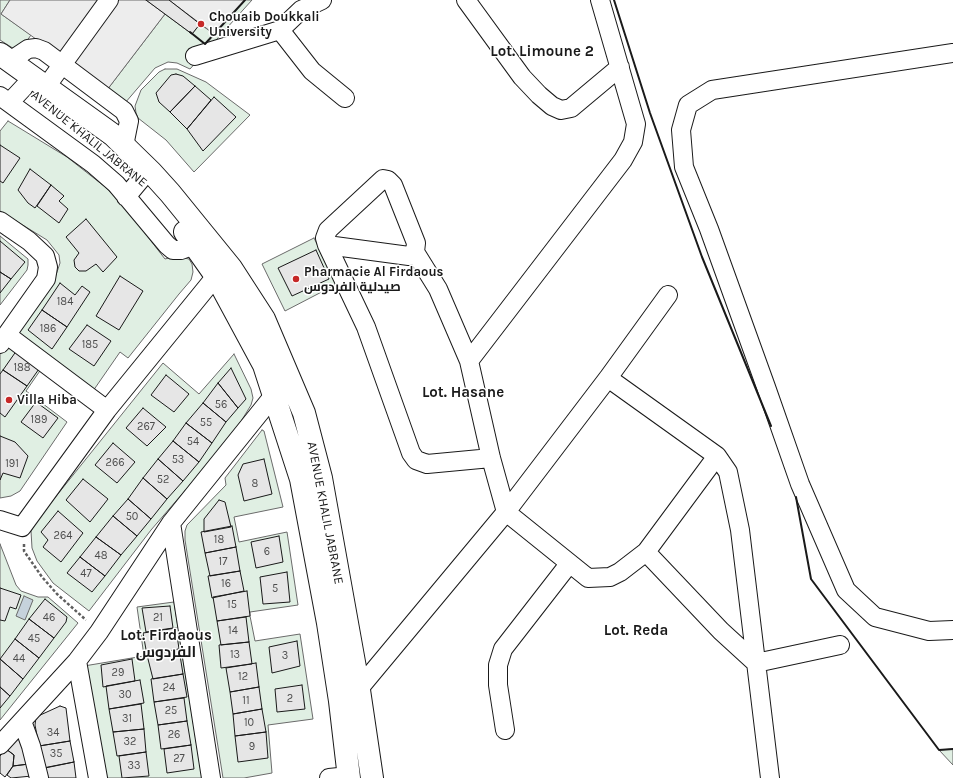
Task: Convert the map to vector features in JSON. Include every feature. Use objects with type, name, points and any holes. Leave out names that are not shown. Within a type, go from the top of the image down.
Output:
[{"type":"main road","name":"AVENUE KHALIL JABRANE","points":[[3,62],[46,87],[113,135],[170,193],[223,272],[264,365],[301,479],[313,489],[359,690],[372,778]]},
{"type":"main road","name":"AVENUE KHALIL JABRANE","points":[[3,62],[11,95],[103,147],[141,179],[194,245],[223,272],[264,319],[292,380],[304,413],[341,708],[342,777]]},
{"type":"street","points":[[46,87],[108,0]]},
{"type":"street","points":[[195,56],[280,30],[301,10],[322,0]]},
{"type":"street","points":[[466,0],[522,77],[552,106],[561,110],[571,108],[620,67]]},
{"type":"street","points":[[469,361],[624,160],[633,142],[636,124],[600,0]]},
{"type":"street","points":[[280,30],[312,71],[345,98]]},
{"type":"street","points":[[3,62],[28,49],[36,48],[44,51],[124,111],[129,121],[124,146]]},
{"type":"street","points":[[953,53],[712,90],[688,104],[681,130],[684,167],[750,342],[800,484],[846,590],[875,617],[929,631],[953,630]]},
{"type":"street","points":[[11,95],[116,184],[157,234],[173,250],[181,250],[194,245]]},
{"type":"street","points":[[126,197],[141,179]]},
{"type":"street","points":[[491,458],[427,464],[416,460],[411,453],[366,327],[327,246],[325,238],[328,230],[382,179],[388,180],[393,185],[416,243],[415,252],[438,289],[469,361],[491,458],[506,512],[588,578],[600,579],[620,572],[646,552],[717,456]]},
{"type":"street","points":[[0,221],[45,256],[48,267],[46,279],[3,340],[107,410]]},
{"type":"street","points":[[327,246],[409,256],[415,252]]},
{"type":"street","points":[[0,520],[22,527],[107,410],[223,272]]},
{"type":"street","points":[[341,708],[359,690],[506,512],[608,378],[668,295]]},
{"type":"street","points":[[608,378],[717,456],[728,472],[734,493],[740,530],[770,778]]},
{"type":"street","points":[[0,745],[76,661],[99,632],[171,523],[274,394],[292,380]]},
{"type":"street","points":[[171,523],[211,778]]},
{"type":"street","points":[[646,552],[721,631],[756,663]]},
{"type":"street","points":[[505,730],[498,679],[498,665],[502,650],[569,564]]},
{"type":"street","points":[[756,663],[840,645]]},
{"type":"street","points":[[76,661],[98,778]]},
{"type":"street","points":[[22,721],[31,746],[38,778]]},
{"type":"path","points":[[22,527],[24,551],[42,577],[57,594],[99,632]]},
{"type":"green space","points":[[0,0],[10,0],[1,14],[31,35],[19,52],[0,40]]},
{"type":"green space","points":[[245,0],[252,0],[190,69],[177,63],[168,62],[155,68],[125,103],[107,90],[165,14],[192,34],[200,24],[214,34]]},
{"type":"green space","points":[[165,69],[177,69],[206,82],[250,115],[194,172],[166,140],[138,118],[136,113],[135,106],[141,90],[159,72]]},
{"type":"green space","points":[[8,121],[67,157],[104,186],[120,201],[165,259],[176,256],[189,259],[192,264],[193,272],[191,280],[128,358],[120,352],[93,391],[15,332],[56,275],[60,263],[59,255],[47,240],[0,211],[0,131]]},
{"type":"green space","points":[[0,236],[28,259],[28,265],[27,270],[0,305]]},
{"type":"green space","points":[[314,238],[337,284],[285,311],[262,264]]},
{"type":"green space","points":[[8,341],[44,365],[26,391],[67,422],[20,491],[11,496],[0,498],[0,352]]},
{"type":"green space","points":[[234,354],[251,389],[253,398],[251,405],[232,436],[151,530],[89,611],[53,583],[37,561],[32,548],[31,531],[37,520],[163,363],[199,394]]},
{"type":"green space","points":[[262,430],[264,431],[283,507],[234,517],[239,542],[287,532],[298,605],[250,612],[250,616],[255,641],[300,634],[313,719],[268,725],[272,773],[244,778],[223,778],[185,540],[185,531],[187,525],[226,485],[225,478]]},
{"type":"green space","points":[[0,544],[16,585],[21,591],[38,597],[48,597],[78,623],[0,720]]},
{"type":"green space","points":[[174,602],[202,778],[102,778],[84,666],[144,656],[137,607]]},
{"type":"green space","points":[[953,749],[953,765],[939,750]]},
{"type":"shaded area","points":[[10,0],[146,0],[165,14],[107,90],[1,14]]},
{"type":"shaded area","points":[[169,0],[245,0],[214,34]]},
{"type":"shaded area","points":[[24,596],[33,600],[25,620],[16,616]]},
{"type":"building","points":[[146,0],[169,0],[200,24],[192,34]]},
{"type":"building","points":[[176,74],[183,76],[195,86],[170,112],[159,102],[156,93],[171,75]]},
{"type":"building","points":[[195,86],[211,100],[187,129],[170,112]]},
{"type":"building","points":[[214,97],[236,117],[203,151],[187,129]]},
{"type":"building","points":[[0,145],[20,158],[3,183],[0,181]]},
{"type":"building","points":[[30,169],[51,185],[35,208],[28,203],[18,190]]},
{"type":"building","points":[[51,185],[64,196],[59,201],[68,209],[59,223],[37,206]]},
{"type":"building","points":[[86,219],[117,257],[103,272],[96,264],[86,271],[79,271],[75,267],[74,260],[79,253],[66,237]]},
{"type":"building","points":[[0,241],[25,262],[11,279],[0,272]]},
{"type":"building","points":[[316,250],[329,279],[292,296],[278,268]]},
{"type":"building","points":[[0,272],[11,279],[0,293]]},
{"type":"building","points":[[120,276],[143,291],[119,330],[96,316]]},
{"type":"building","points":[[60,283],[75,295],[82,286],[90,292],[67,327],[42,310]]},
{"type":"building","points":[[42,310],[67,327],[52,349],[28,330]]},
{"type":"building","points":[[87,325],[111,341],[94,366],[69,349]]},
{"type":"building","points":[[17,350],[41,366],[27,386],[3,370]]},
{"type":"building","points":[[231,368],[246,399],[238,408],[218,383]]},
{"type":"building","name":"Villa Hiba","points":[[3,370],[27,386],[5,417],[0,413],[0,374]]},
{"type":"building","points":[[166,375],[189,394],[174,412],[151,395]]},
{"type":"building","points":[[218,383],[238,408],[226,422],[203,403]]},
{"type":"building","points":[[36,402],[58,418],[43,438],[21,422]]},
{"type":"building","points":[[203,403],[226,422],[212,443],[186,423]]},
{"type":"building","points":[[143,408],[166,427],[147,446],[126,428]]},
{"type":"building","points":[[186,423],[212,443],[199,462],[173,441]]},
{"type":"building","points":[[0,436],[15,442],[28,456],[20,478],[3,473],[0,480]]},
{"type":"building","points":[[173,441],[199,462],[183,481],[158,459]]},
{"type":"building","points":[[113,443],[135,462],[117,483],[95,465]]},
{"type":"building","points":[[158,459],[183,481],[167,499],[143,478]]},
{"type":"building","points":[[264,459],[272,494],[244,501],[238,475],[243,464]]},
{"type":"building","points":[[143,478],[167,499],[151,519],[128,499]]},
{"type":"building","points":[[83,479],[108,499],[90,522],[66,500]]},
{"type":"building","points":[[128,499],[151,519],[137,536],[113,516]]},
{"type":"building","points":[[219,500],[225,502],[231,527],[204,532],[204,519]]},
{"type":"building","points":[[58,511],[83,533],[61,562],[43,547],[48,540],[41,532]]},
{"type":"building","points":[[113,516],[137,536],[121,555],[96,537]]},
{"type":"building","points":[[232,526],[236,547],[205,553],[201,532]]},
{"type":"building","points":[[279,536],[283,562],[256,568],[251,542]]},
{"type":"building","points":[[96,537],[121,555],[105,576],[80,557]]},
{"type":"building","points":[[236,547],[240,571],[210,576],[205,553]]},
{"type":"building","points":[[80,557],[105,576],[92,592],[67,573]]},
{"type":"building","points":[[240,571],[244,591],[212,598],[208,576]]},
{"type":"building","points":[[287,572],[290,602],[263,604],[260,577]]},
{"type":"building","points":[[0,588],[21,595],[16,609],[10,607],[5,621],[0,620]]},
{"type":"building","points":[[247,591],[250,616],[217,621],[213,597]]},
{"type":"building","points":[[45,599],[67,617],[66,622],[54,638],[29,619]]},
{"type":"building","points":[[170,606],[173,628],[146,632],[142,608]]},
{"type":"building","points":[[246,617],[249,642],[221,645],[217,621]]},
{"type":"building","points":[[29,619],[54,638],[39,658],[15,639]]},
{"type":"building","points":[[176,628],[179,649],[147,655],[143,633]]},
{"type":"building","points":[[15,639],[39,658],[23,679],[0,659]]},
{"type":"building","points":[[297,641],[300,666],[272,673],[269,647]]},
{"type":"building","points":[[249,642],[252,664],[221,668],[219,645]]},
{"type":"building","points":[[179,649],[183,674],[153,679],[147,655]]},
{"type":"building","points":[[0,659],[23,679],[10,696],[0,687]]},
{"type":"building","points":[[132,659],[135,681],[103,687],[101,665]]},
{"type":"building","points":[[256,663],[259,687],[230,692],[226,668]]},
{"type":"building","points":[[183,674],[187,697],[154,702],[151,679]]},
{"type":"building","points":[[140,680],[144,703],[109,709],[106,686]]},
{"type":"building","points":[[302,685],[305,709],[277,712],[275,689]]},
{"type":"building","points":[[0,687],[10,696],[0,708]]},
{"type":"building","points":[[259,687],[262,709],[233,714],[230,692]]},
{"type":"building","points":[[184,698],[187,721],[158,725],[154,702]]},
{"type":"building","points":[[141,704],[144,729],[113,732],[109,709]]},
{"type":"building","points":[[60,706],[66,708],[70,741],[39,746],[35,725],[36,717]]},
{"type":"building","points":[[262,709],[266,732],[235,736],[233,714]]},
{"type":"building","points":[[187,721],[191,745],[161,749],[158,725]]},
{"type":"building","points":[[144,729],[146,752],[117,756],[113,732]]},
{"type":"building","points":[[266,732],[268,758],[238,762],[235,736]]},
{"type":"building","points":[[20,736],[29,764],[13,766],[14,755],[6,749]]},
{"type":"building","points":[[70,741],[74,762],[43,768],[39,746]]},
{"type":"building","points":[[191,745],[194,769],[167,773],[164,749]]},
{"type":"building","points":[[6,749],[14,755],[13,766],[5,777],[0,773],[0,756]]},
{"type":"building","points":[[146,752],[149,776],[122,778],[119,756]]},
{"type":"building","points":[[74,762],[76,778],[47,778],[45,768]]},
{"type":"building","points":[[29,764],[32,776],[11,778],[7,775],[13,766]]},
{"type":"wall","points":[[190,32],[205,44],[245,0]]},
{"type":"wall","points":[[614,0],[650,113],[702,257],[771,426]]},
{"type":"wall","points":[[796,497],[811,579],[939,750],[953,749]]},
{"type":"place","name":"Chouaib Doukkali University","points":[[201,24]]},
{"type":"place","name":"Pharmacie Al Firdaous صيدلية الفردوس","points":[[296,279]]},
{"type":"place","name":"Villa Hiba","points":[[9,400]]},
{"type":"district","name":"Lot. Limoune 2","points":[[542,52]]},
{"type":"district","name":"Lot. Hasane","points":[[463,393]]},
{"type":"district","name":"Lot. Reda","points":[[636,631]]},
{"type":"district","name":"Lot. Firdaous الفردوس","points":[[166,644]]}]
